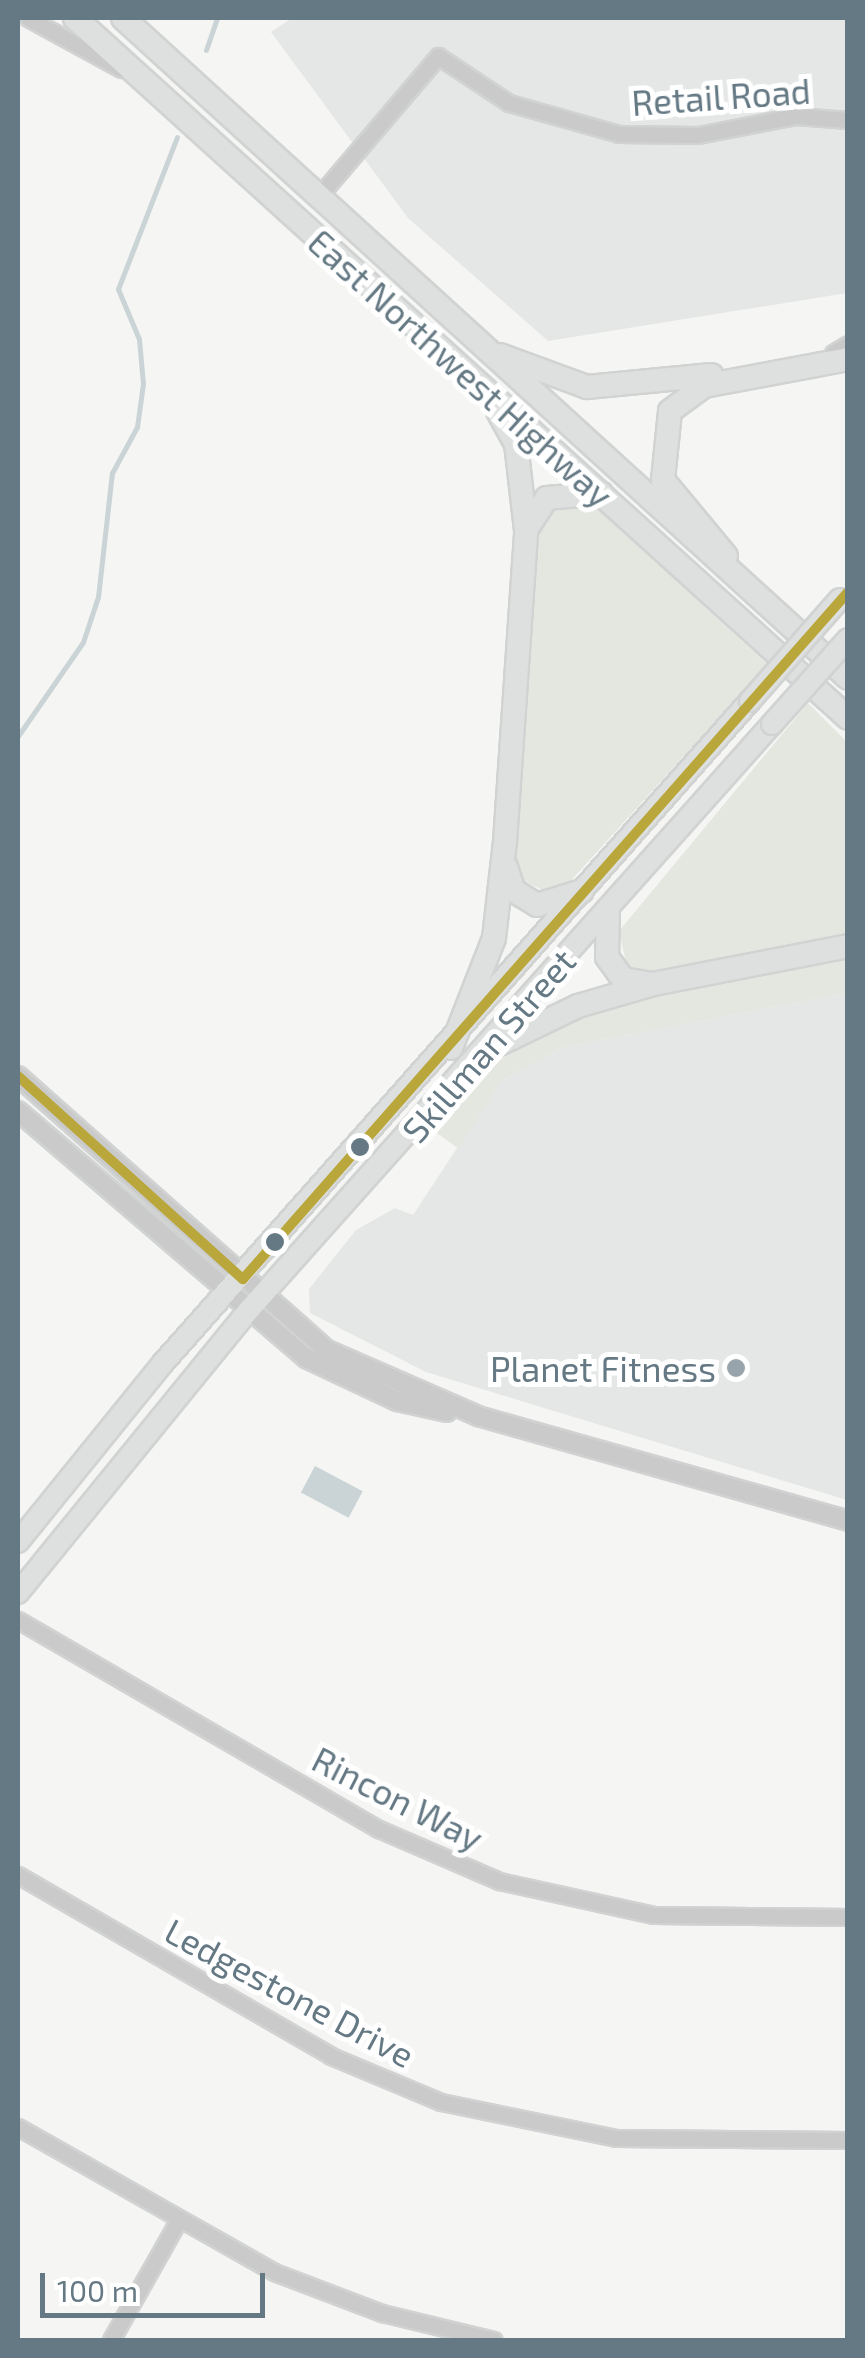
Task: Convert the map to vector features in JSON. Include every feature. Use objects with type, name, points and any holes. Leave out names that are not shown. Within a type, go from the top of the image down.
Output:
[{"type":"main road","name":"East Northwest Highway","points":[[74,18],[848,718]]},
{"type":"main road","name":"East Northwest Highway","points":[[123,18],[848,678]]},
{"type":"main road","points":[[231,160],[252,163],[295,201],[308,206],[319,196]]},
{"type":"main road","points":[[488,350],[611,388],[844,351]]},
{"type":"main road","points":[[740,580],[663,480],[670,411],[704,386],[844,351]]},
{"type":"main road","points":[[452,1048],[494,938],[505,842],[526,530],[516,444],[492,399]]},
{"type":"main road","points":[[526,530],[547,498],[600,494]]},
{"type":"main road","name":"Skillman Street","points":[[18,1542],[236,1287],[452,1048],[582,891],[844,595]]},
{"type":"main road","name":"Skillman Street","points":[[18,1593],[255,1304],[848,638]]},
{"type":"main road","points":[[505,842],[507,876],[524,899],[551,906],[582,891]]},
{"type":"main road","points":[[608,910],[612,966],[624,979],[654,984]]},
{"type":"main road","points":[[481,1053],[578,1006],[654,984],[848,946]]},
{"type":"main road","points":[[387,1117],[411,1133]]},
{"type":"street","points":[[28,18],[150,86]]},
{"type":"street","name":"Retail Road","points":[[319,196],[438,56],[509,103],[619,134],[698,135],[796,116],[848,120]]},
{"type":"street","points":[[18,1076],[236,1287],[354,1385],[478,1416],[848,1521]]},
{"type":"street","points":[[40,1096],[20,1114],[236,1287]]},
{"type":"street","name":"Rincon Way","points":[[18,1620],[379,1829],[499,1882],[652,1915],[848,1917]]},
{"type":"street","name":"Ledgestone Drive","points":[[18,1875],[332,2056],[441,2102],[616,2138],[848,2140]]},
{"type":"street","points":[[18,2127],[178,2220],[328,2294],[494,2340]]},
{"type":"street","points":[[111,2340],[178,2220]]},
{"type":"shaded area","points":[[292,18],[847,18],[847,293],[548,341],[408,218],[271,32]]},
{"type":"shaded area","points":[[592,504],[767,664],[567,885],[547,892],[519,879],[514,858],[536,526],[544,507]]},
{"type":"shaded area","points":[[808,703],[847,742],[847,936],[655,973],[627,966],[619,931]]},
{"type":"shaded area","points":[[847,953],[847,993],[564,1047],[501,1081],[459,1149],[434,1131],[499,1061],[572,1013]]},
{"type":"shaded area","points":[[847,993],[847,1500],[426,1372],[310,1313],[309,1289],[356,1230],[395,1208],[413,1215],[501,1081],[564,1047]]},
{"type":"shaded area","points":[[315,1466],[363,1491],[349,1518],[301,1492]]},
{"type":"waterway","points":[[206,50],[217,18]]},
{"type":"waterway","points":[[18,736],[83,642],[98,597],[112,473],[137,427],[143,384],[139,339],[118,289],[177,137]]},
{"type":"transit line","points":[[18,1076],[243,1279],[848,592]]},
{"type":"place","name":"Planet Fitness","points":[[736,1368]]}]
